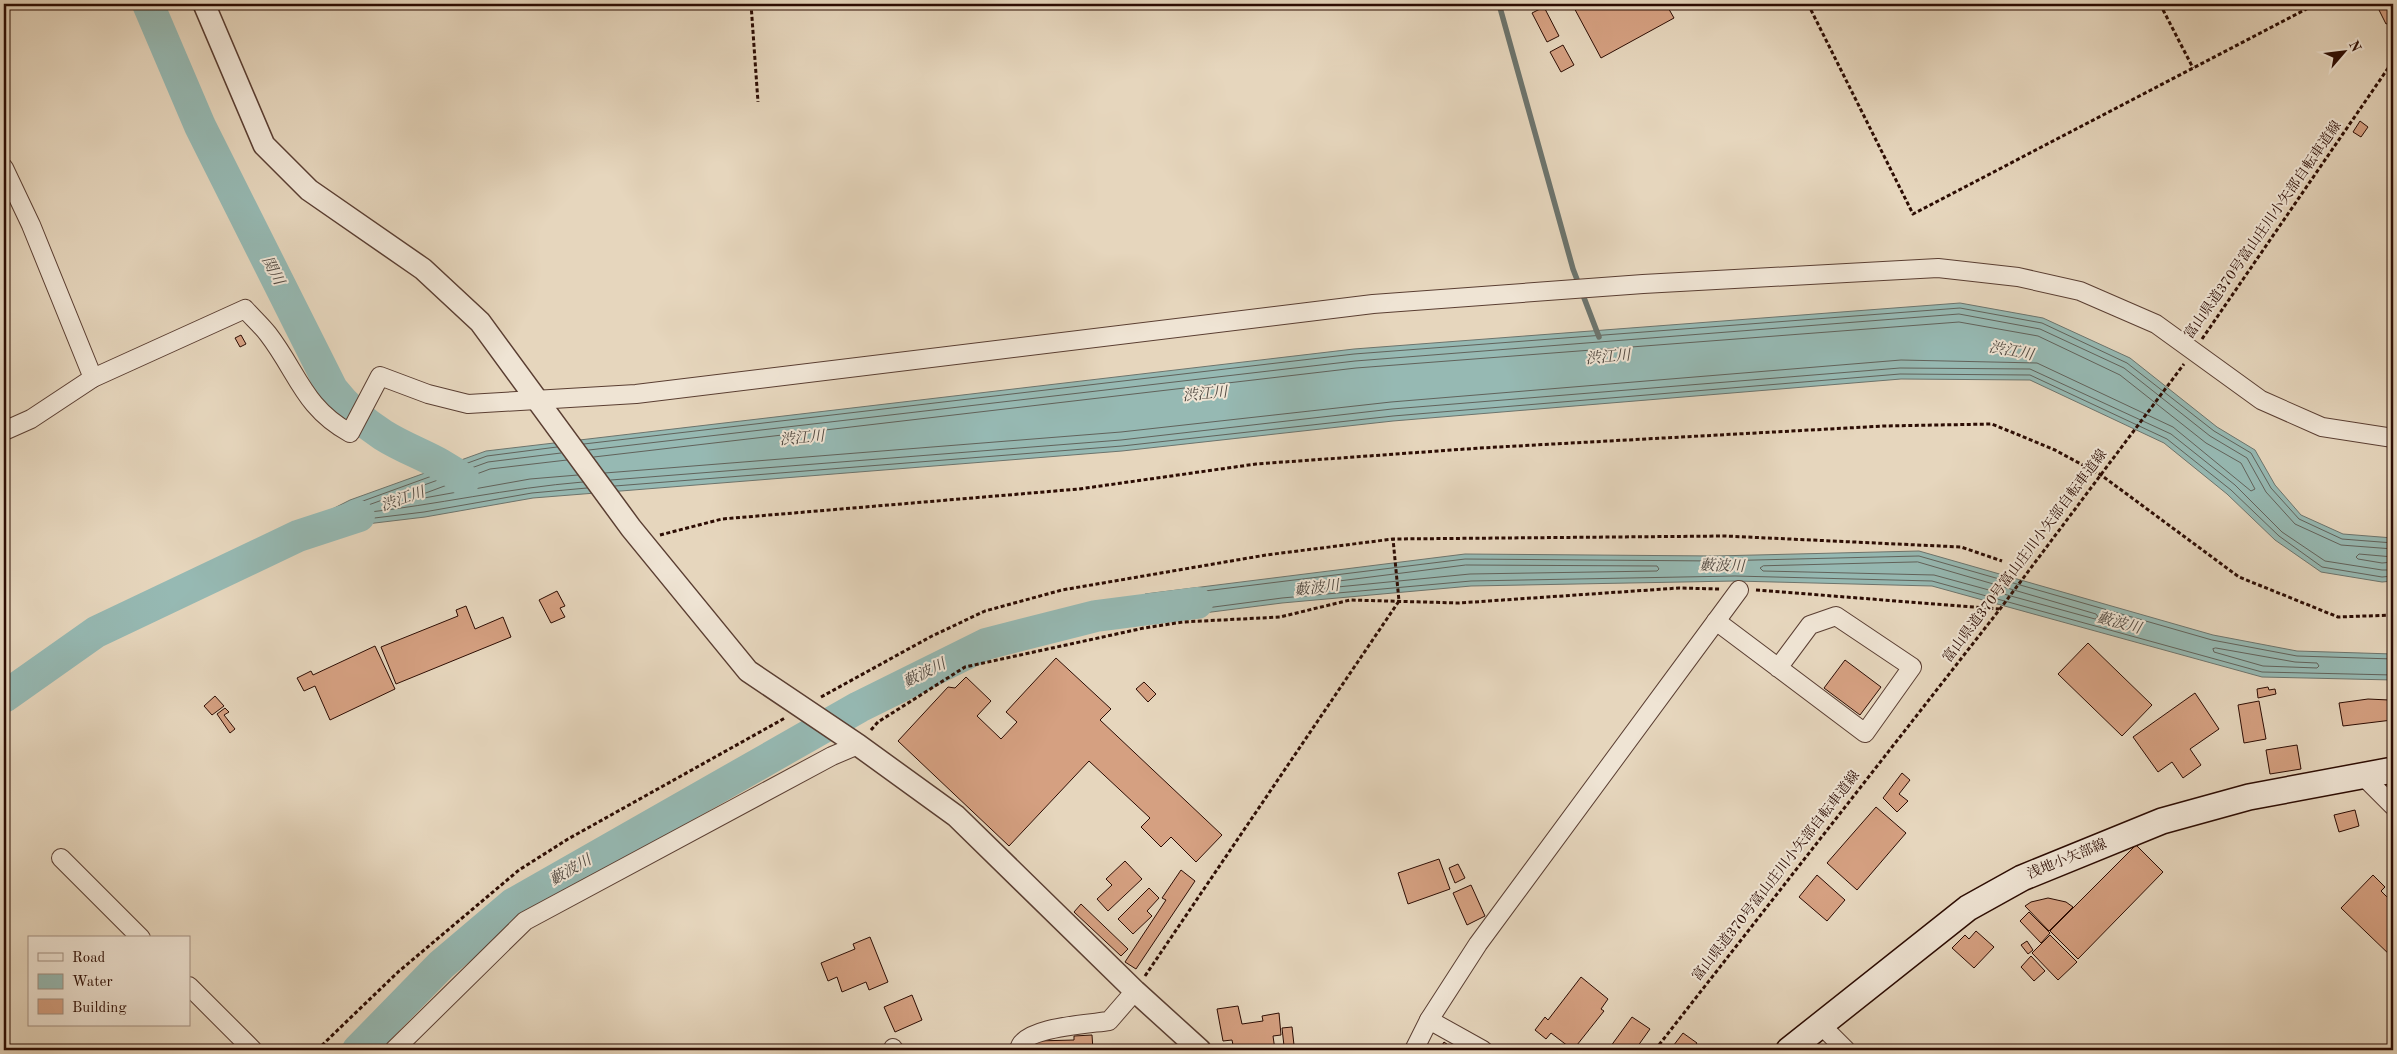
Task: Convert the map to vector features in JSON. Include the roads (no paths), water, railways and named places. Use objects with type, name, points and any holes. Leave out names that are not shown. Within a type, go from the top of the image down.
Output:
[{"type":"main road","name":"浅地小矢部線","points":[[1789,1050],[1968,908],[2022,878],[2162,821],[2249,797],[2393,770]]},
{"type":"street","points":[[204,4],[264,145],[310,190],[423,269],[480,322],[638,535],[748,672],[852,741],[956,816],[1135,991],[1200,1050]]},
{"type":"street","points":[[4,168],[31,225],[93,378]]},
{"type":"street","points":[[4,431],[31,419],[93,378],[245,308],[268,335],[310,402],[331,423],[350,433],[380,376],[428,394],[468,404],[540,405],[1374,304],[1642,284],[1938,268],[2018,277],[2080,291],[2156,324],[2261,400],[2322,427],[2393,438]]},
{"type":"street","points":[[1414,1050],[1429,1020],[1478,944],[1739,590]]},
{"type":"street","points":[[1716,621],[1778,668],[1865,733],[1912,668],[1836,616],[1810,625],[1778,668]]},
{"type":"street","points":[[394,1050],[525,921],[832,756],[852,741]]},
{"type":"street","points":[[2362,775],[2393,806]]},
{"type":"street","points":[[61,858],[139,936]]},
{"type":"street","points":[[190,987],[253,1050]]},
{"type":"street","points":[[1019,1050],[1020,1046],[1030,1035],[1051,1029],[1109,1021],[1135,991]]},
{"type":"street","points":[[1429,1020],[1483,1050]]},
{"type":"street","points":[[1821,1025],[1846,1050]]},
{"type":"water","points":[[1960,303],[2043,318],[2130,358],[2217,427],[2255,450],[2275,485],[2301,515],[2343,534],[2393,538],[2393,581],[2382,582],[2321,572],[2275,540],[2227,494],[2164,443],[2030,380],[1901,379],[1393,421],[1122,451],[533,498],[425,517],[283,534],[350,500],[486,451],[1354,349]]},
{"type":"water","points":[[1919,551],[2213,635],[2297,651],[2393,654],[2393,680],[2262,677],[1932,586],[1735,581],[1471,586],[1282,603],[1157,619],[1145,594],[1465,554],[1715,556]]},
{"type":"waterway","name":"関川","points":[[148,4],[200,126],[332,389],[349,408],[376,430],[393,441],[444,466],[464,480]]},
{"type":"waterway","points":[[1499,4],[1573,269],[1599,337]]},
{"type":"waterway","name":"渋江川","points":[[4,697],[96,632],[298,536],[359,516]]},
{"type":"waterway","name":"藪波川","points":[[358,1050],[441,965],[513,904],[859,707],[986,644],[1096,616],[1197,603]]}]
